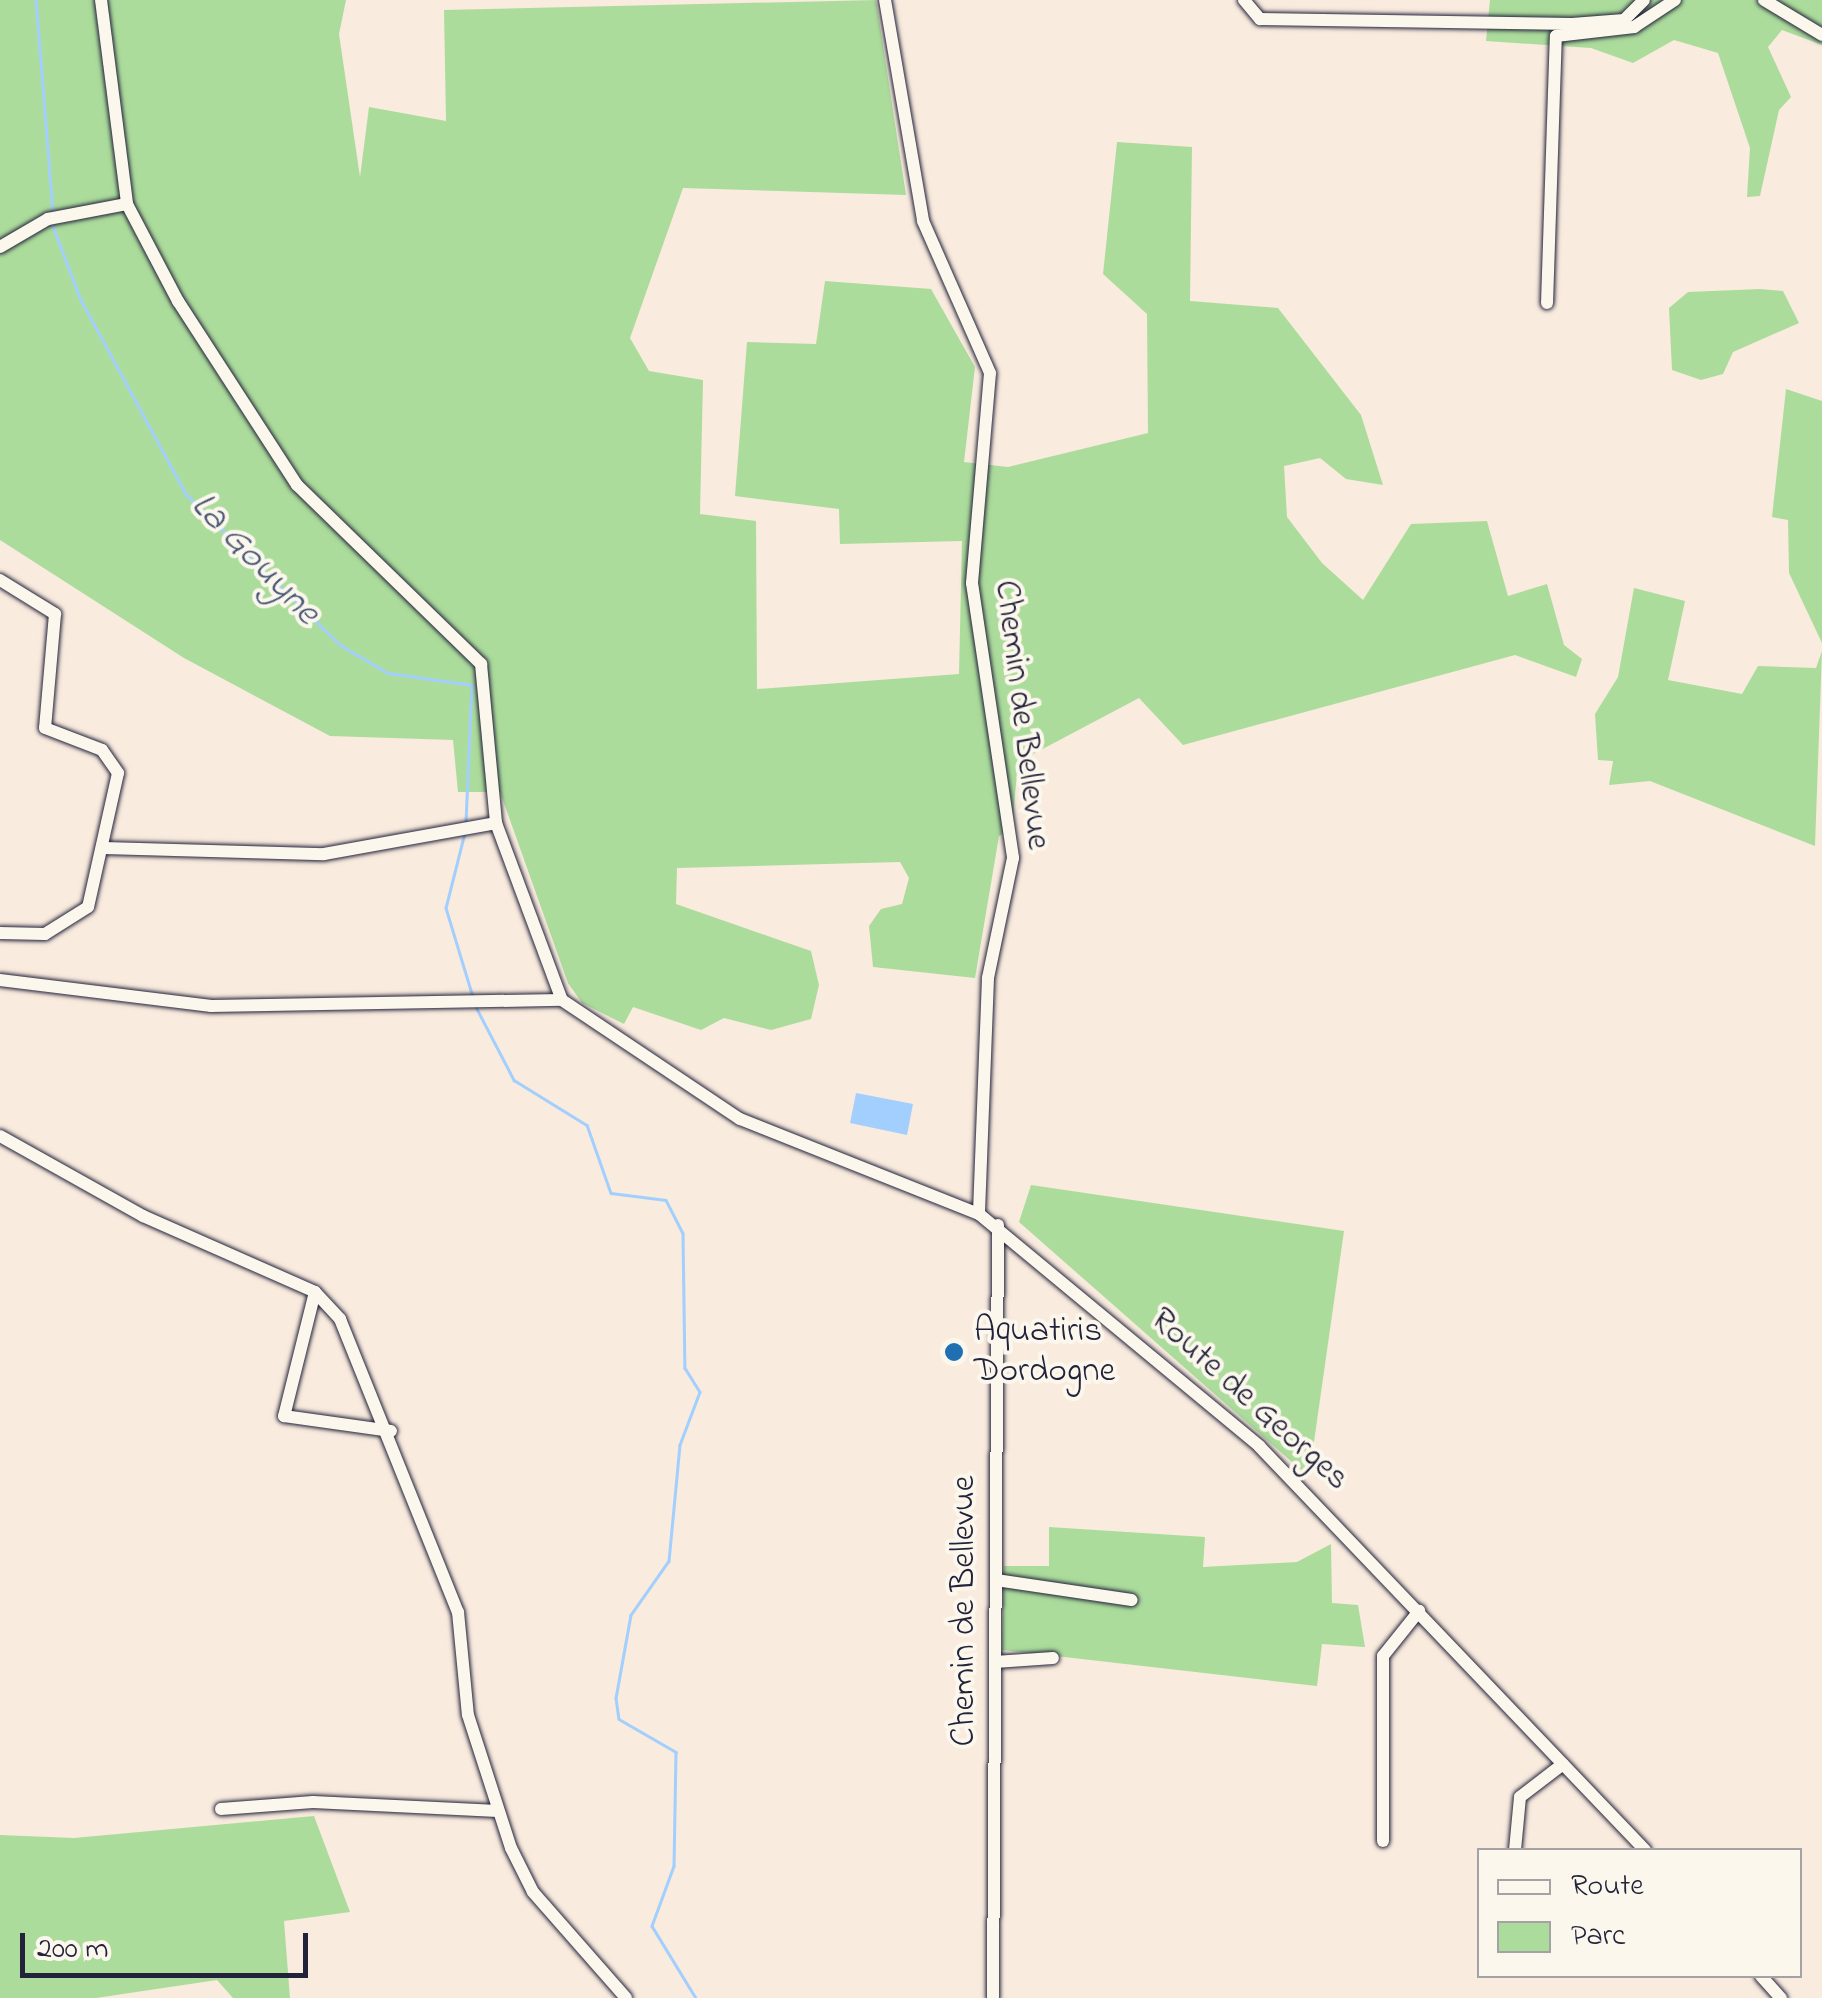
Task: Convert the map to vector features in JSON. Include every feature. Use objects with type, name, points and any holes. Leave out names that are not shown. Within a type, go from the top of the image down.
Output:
[{"type":"street","points":[[0,980],[211,1006],[463,996],[562,1000],[496,822],[481,664],[262,440],[126,204],[101,0]]},
{"type":"street","name":"Chemin de Bellevue","points":[[884,0],[923,221],[990,373],[972,582],[1013,858],[988,978],[979,1214]]},
{"type":"street","points":[[1244,0],[1260,19],[1572,24],[1624,20],[1644,0]]},
{"type":"street","points":[[1546,302],[1556,36],[1634,27],[1675,0]]},
{"type":"street","points":[[1764,0],[1822,35]]},
{"type":"street","points":[[0,247],[53,218],[126,204]]},
{"type":"street","points":[[0,580],[55,614],[45,728],[115,764],[98,886],[77,918],[32,937],[0,933]]},
{"type":"street","points":[[104,848],[324,854],[496,822]]},
{"type":"street","name":"Route de Georges","points":[[562,1000],[740,1119],[998,1225],[1259,1446],[1643,1848]]},
{"type":"street","points":[[0,1136],[143,1216],[315,1292],[340,1319],[391,1431],[458,1612],[468,1715],[498,1811],[533,1892],[626,1998]]},
{"type":"street","name":"Chemin de Bellevue","points":[[993,1998],[998,1225]]},
{"type":"street","points":[[315,1292],[284,1416],[391,1431]]},
{"type":"street","points":[[996,1580],[1132,1600]]},
{"type":"street","points":[[1384,1842],[1383,1656],[1419,1611]]},
{"type":"street","points":[[995,1662],[1053,1658]]},
{"type":"street","points":[[1515,1848],[1520,1798],[1563,1764]]},
{"type":"street","points":[[220,1810],[313,1802],[498,1811]]},
{"type":"street","points":[[1763,1978],[1781,1998]]},
{"type":"green space","points":[[0,0],[346,0],[339,34],[360,177],[369,107],[446,121],[444,10],[876,0],[906,195],[683,188],[630,338],[649,371],[703,380],[700,514],[756,521],[757,689],[959,674],[962,541],[840,544],[839,509],[735,496],[747,342],[816,344],[825,281],[931,289],[975,367],[964,462],[1008,467],[1148,433],[1147,314],[1103,274],[1117,142],[1192,147],[1190,301],[1278,308],[1361,415],[1383,485],[1346,479],[1320,458],[1284,466],[1287,517],[1322,563],[1363,600],[1411,524],[1487,521],[1508,596],[1547,584],[1564,645],[1582,659],[1576,677],[1515,655],[1183,745],[1139,698],[1018,762],[1012,829],[999,836],[975,978],[873,967],[869,926],[881,909],[902,904],[909,878],[900,862],[677,868],[676,904],[811,951],[819,985],[811,1019],[771,1030],[724,1018],[701,1030],[633,1007],[624,1024],[582,1003],[568,983],[500,792],[458,792],[453,740],[330,736],[184,658],[0,540]]},
{"type":"green space","points":[[1490,0],[1822,0],[1822,45],[1782,30],[1768,47],[1791,97],[1779,110],[1760,196],[1747,197],[1750,148],[1718,53],[1674,40],[1633,63],[1591,48],[1486,41]]},
{"type":"green space","points":[[1783,291],[1799,323],[1733,352],[1723,374],[1701,380],[1672,370],[1669,308],[1688,292]]},
{"type":"green space","points":[[1786,389],[1822,401],[1822,643],[1789,573],[1788,520],[1772,517]]},
{"type":"green space","points":[[1634,588],[1685,601],[1668,680],[1742,694],[1758,666],[1816,668],[1822,651],[1815,846],[1650,781],[1609,785],[1613,761],[1598,760],[1595,714],[1618,677]]},
{"type":"green space","points":[[1031,1185],[1344,1231],[1309,1477],[1019,1222]]},
{"type":"green space","points":[[1049,1527],[1205,1537],[1203,1567],[1297,1562],[1331,1544],[1332,1603],[1358,1605],[1365,1647],[1322,1644],[1317,1686],[1002,1650],[1004,1566],[1049,1566]]},
{"type":"green space","points":[[314,1816],[350,1912],[284,1921],[290,1998],[233,1998],[217,1980],[96,1998],[0,1998],[0,1835],[74,1838]]},
{"type":"water","points":[[856,1093],[913,1104],[907,1135],[850,1123]]},
{"type":"waterway","name":"La Gouyne","points":[[36,0],[53,213]]},
{"type":"waterway","name":"La Gouyne","points":[[53,226],[80,298],[186,494],[339,644],[388,673],[472,685],[466,825]]},
{"type":"waterway","name":"La Gouyne","points":[[465,833],[446,908],[473,997]]},
{"type":"waterway","name":"La Gouyne","points":[[475,1005],[514,1080],[587,1125],[611,1193],[666,1200],[683,1233],[685,1368],[700,1392],[680,1445],[669,1561],[631,1615],[616,1698],[619,1719],[676,1752],[674,1866],[652,1926],[696,1998]]},
{"type":"place","name":"Aquatiris Dordogne","points":[[954,1352]]}]
